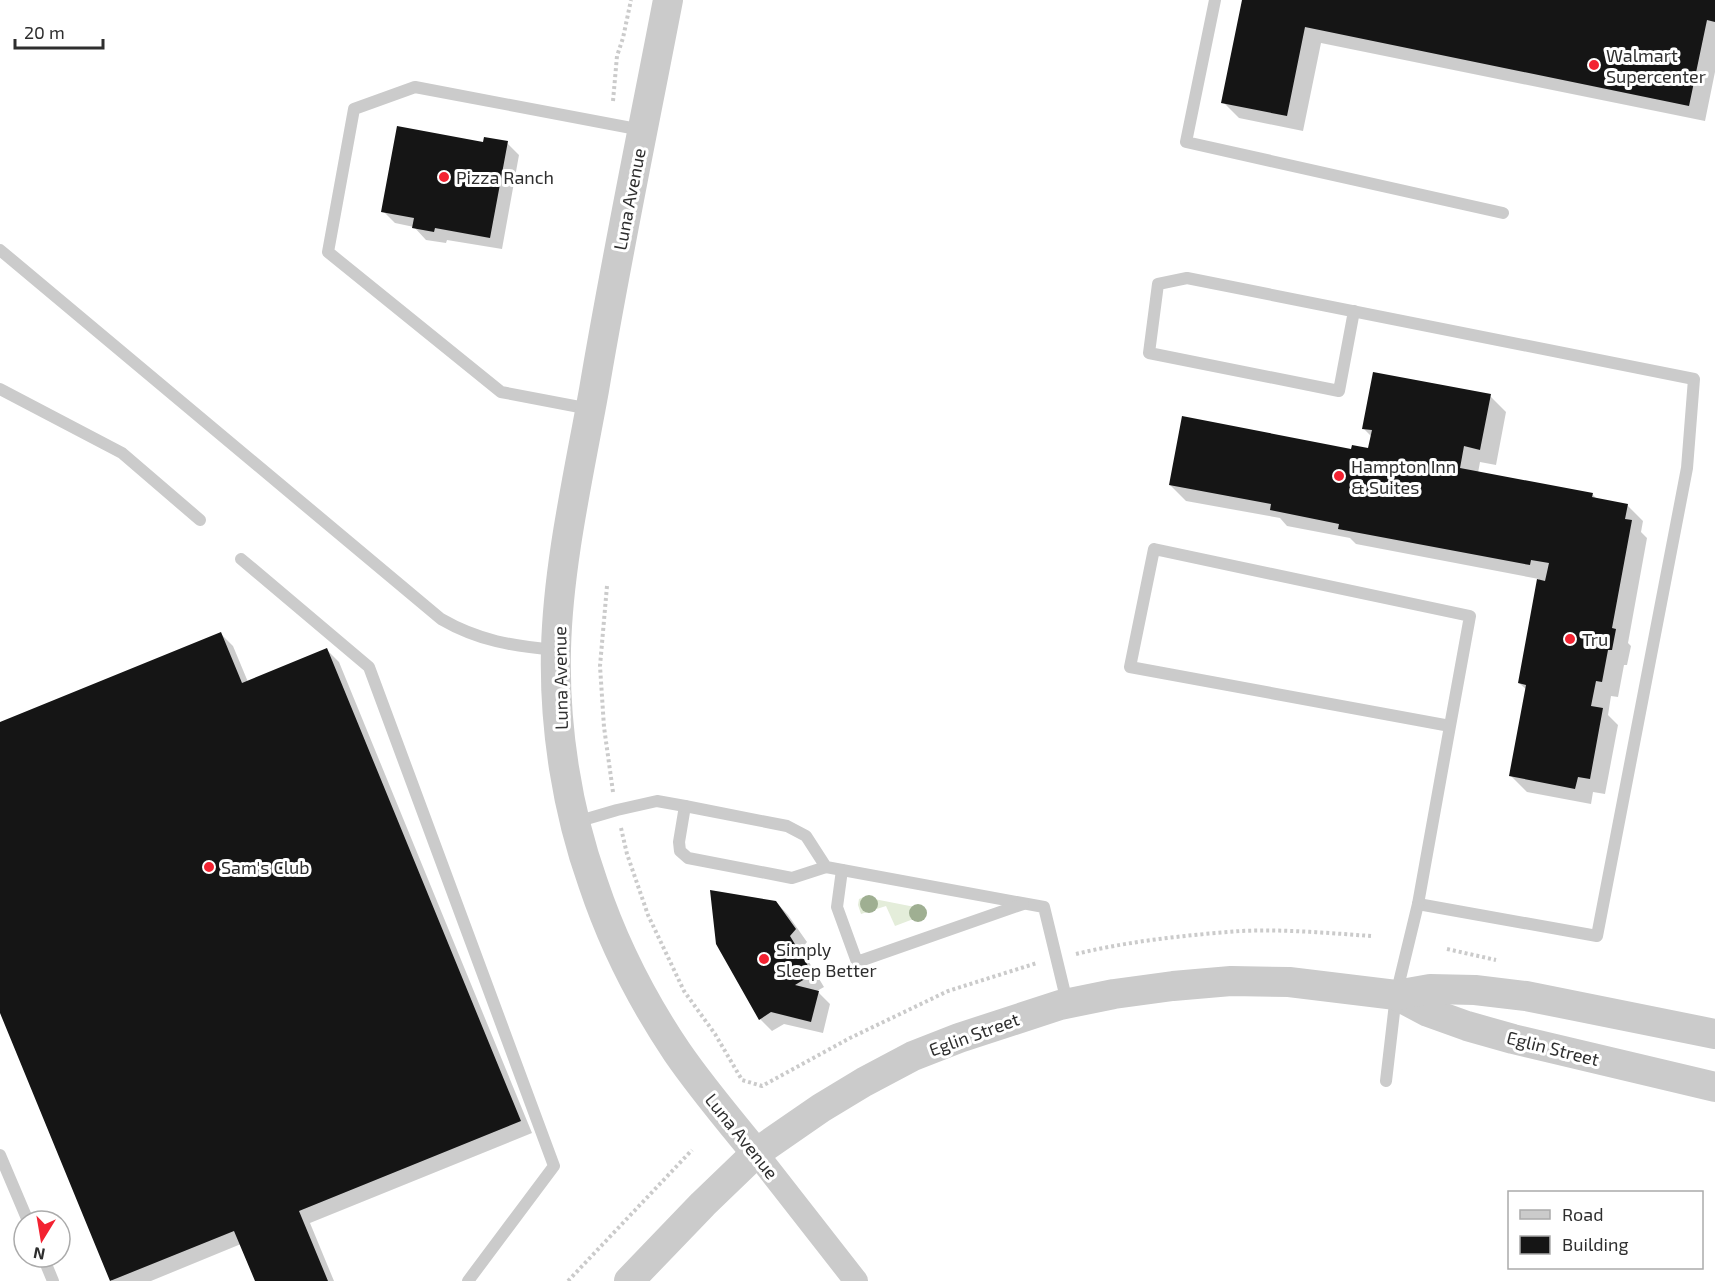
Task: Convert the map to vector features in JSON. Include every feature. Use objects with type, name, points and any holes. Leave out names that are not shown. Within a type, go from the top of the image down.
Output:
[{"type":"street","name":"Luna Avenue","points":[[668,0],[590,410],[560,598],[556,650],[563,753],[575,822],[592,882],[628,970],[678,1053],[849,1278]]},
{"type":"street","name":"Eglin Street","points":[[629,1281],[703,1203],[756,1153],[821,1108],[913,1056],[1002,1023],[1068,1004],[1126,992],[1231,981],[1289,982],[1396,995],[1430,989],[1485,991],[1526,996],[1715,1034]]},
{"type":"street","name":"Eglin Street","points":[[1396,995],[1428,1012],[1467,1026],[1715,1087]]},
{"type":"lane","points":[[1215,0],[1186,142],[1503,213]]},
{"type":"lane","points":[[590,410],[501,392],[328,252],[354,109],[415,87],[642,130]]},
{"type":"lane","points":[[0,250],[441,619],[462,631],[484,639],[512,646],[556,650]]},
{"type":"lane","points":[[1354,311],[1338,391],[1149,353],[1158,284],[1187,278],[1354,311],[1694,379],[1687,468],[1598,936],[1418,904]]},
{"type":"lane","points":[[0,388],[122,453],[200,520]]},
{"type":"lane","points":[[1386,1081],[1396,995],[1418,904],[1470,616],[1154,549],[1130,667],[1450,726]]},
{"type":"lane","points":[[241,560],[369,667],[554,1166],[468,1281]]},
{"type":"lane","points":[[575,822],[657,801],[685,806],[787,826],[806,836],[826,867]]},
{"type":"lane","points":[[685,806],[679,842],[680,851],[688,858],[792,878],[826,867],[1044,907],[1068,1004]]},
{"type":"lane","points":[[842,870],[837,907],[857,962],[1024,904]]},
{"type":"lane","points":[[0,1155],[23,1209]]},
{"type":"path","points":[[613,101],[617,56],[631,0]]},
{"type":"path","points":[[607,586],[600,666],[604,727],[617,810],[627,854],[648,915],[684,991],[715,1034],[742,1080],[762,1086],[850,1038],[948,992],[1056,958],[1165,939],[1242,931],[1294,931],[1371,936]]},
{"type":"path","points":[[568,1281],[692,1150]]},
{"type":"green space","points":[[864,897],[920,908],[924,915],[895,926],[886,906],[861,914],[859,899]]},
{"type":"building","name":"Walmart Supercenter","points":[[1242,0],[1715,0],[1715,22],[1707,20],[1689,106],[1305,27],[1287,116],[1221,103]]},
{"type":"building","name":"Pizza Ranch","points":[[397,126],[483,142],[484,137],[508,141],[490,238],[435,228],[434,232],[412,228],[414,218],[381,212]]},
{"type":"building","name":"Hampton Inn & Suites","points":[[1373,372],[1491,394],[1480,450],[1464,446],[1460,468],[1593,493],[1592,497],[1628,504],[1625,519],[1632,520],[1612,628],[1616,629],[1612,650],[1608,650],[1602,682],[1596,681],[1591,706],[1603,708],[1590,779],[1578,777],[1575,789],[1509,776],[1526,685],[1518,683],[1537,579],[1545,581],[1549,563],[1531,560],[1530,565],[1338,529],[1339,524],[1270,510],[1271,504],[1169,485],[1182,416],[1351,449],[1352,445],[1368,448],[1372,430],[1362,429]]},
{"type":"building","name":"Sam's Club","points":[[221,632],[242,683],[327,648],[521,1121],[299,1211],[328,1281],[255,1281],[234,1231],[110,1281],[0,1013],[0,722]]},
{"type":"building","name":"Simply Sleep Better","points":[[710,890],[776,901],[796,929],[790,936],[813,974],[795,985],[819,991],[811,1022],[771,1012],[759,1020],[716,944]]},
{"type":"place","name":"Walmart Supercenter","points":[[1594,65]]},
{"type":"place","name":"Pizza Ranch","points":[[444,177]]},
{"type":"place","name":"Hampton Inn & Suites","points":[[1339,476]]},
{"type":"place","name":"Tru","points":[[1570,639]]},
{"type":"place","name":"Sam's Club","points":[[209,867]]},
{"type":"place","name":"Simply Sleep Better","points":[[764,959]]}]
